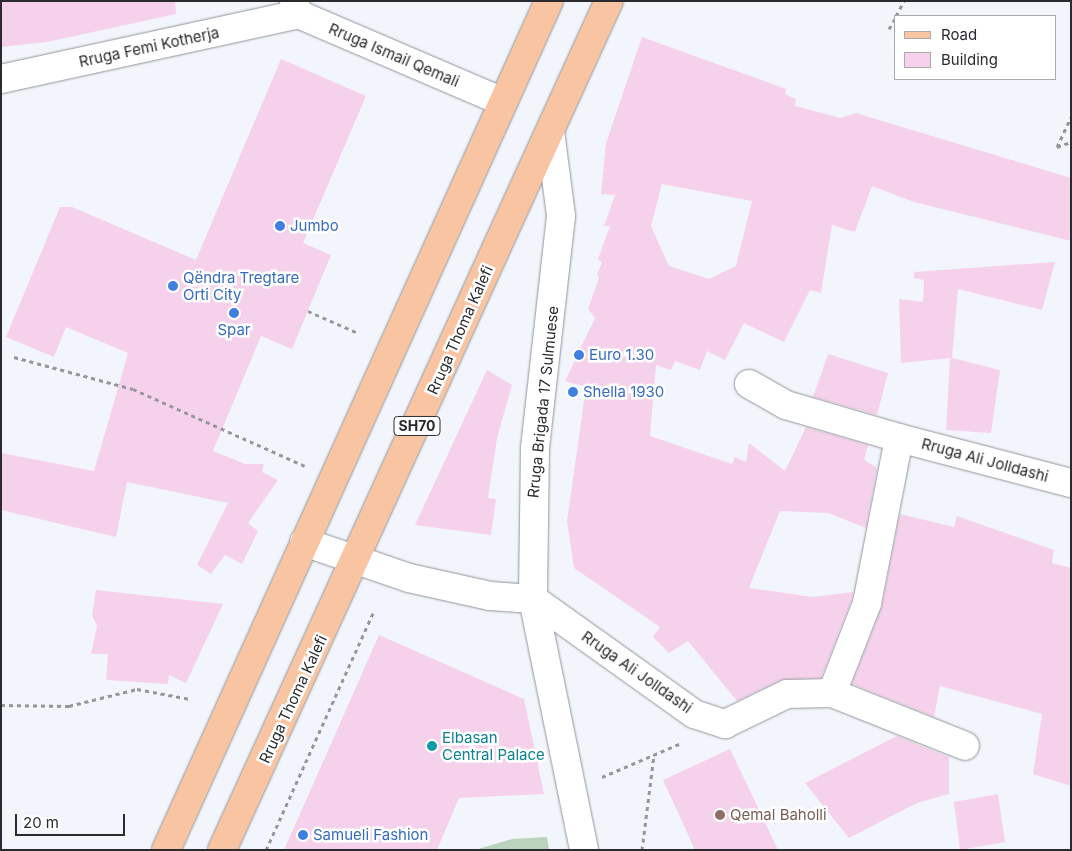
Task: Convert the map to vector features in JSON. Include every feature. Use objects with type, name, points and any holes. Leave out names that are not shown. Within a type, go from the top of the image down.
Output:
[{"type":"main road","points":[[166,850],[332,478],[549,1]]},
{"type":"main road","name":"Rruga Thoma Kalefi","points":[[222,850],[357,560],[609,1]]},
{"type":"street","name":"Rruga Ismail Qemali","points":[[296,8],[502,102]]},
{"type":"street","name":"Rruga Femi Kotherja","points":[[1,79],[296,8]]},
{"type":"street","name":"Rruga Brigada 17 Sulmuese","points":[[550,131],[561,216],[535,449],[533,598],[584,850]]},
{"type":"street","name":"Rruga Ali Jolldashi","points":[[750,384],[786,405],[900,438],[1071,483]]},
{"type":"street","name":"Rruga Ali Jolldashi","points":[[832,692],[867,603],[900,438]]},
{"type":"street","points":[[304,542],[450,588],[533,598]]},
{"type":"street","name":"Rruga Ali Jolldashi","points":[[533,598],[694,714],[725,724]]},
{"type":"street","points":[[725,724],[787,694],[832,692],[965,746]]},
{"type":"path","points":[[897,15],[904,1]]},
{"type":"path","points":[[890,29],[894,20]]},
{"type":"path","points":[[1071,117],[1056,147],[1071,142]]},
{"type":"path","points":[[308,311],[358,333]]},
{"type":"path","points":[[14,357],[133,389],[332,478]]},
{"type":"path","points":[[266,850],[373,613]]},
{"type":"path","points":[[1,705],[69,706],[137,689],[190,700]]},
{"type":"path","points":[[599,778],[725,724]]},
{"type":"path","points":[[642,850],[654,754]]},
{"type":"green space","points":[[547,837],[549,850],[475,850],[512,839]]},
{"type":"building","points":[[1,1],[175,1],[176,14],[47,42],[1,47]]},
{"type":"building","points":[[642,37],[786,89],[785,94],[796,99],[795,106],[841,118],[856,113],[1071,178],[1071,241],[914,202],[872,186],[855,232],[832,225],[821,293],[810,290],[784,342],[744,323],[725,360],[707,351],[700,370],[675,361],[671,370],[656,365],[650,436],[732,464],[735,457],[746,462],[749,443],[785,471],[806,427],[868,445],[864,460],[877,468],[866,528],[828,513],[780,511],[749,588],[813,597],[853,592],[852,599],[821,678],[781,680],[737,701],[688,641],[669,653],[653,637],[660,627],[574,568],[567,521],[586,387],[565,381],[595,318],[588,309],[599,278],[597,274],[602,263],[598,259],[610,226],[604,226],[615,195],[601,194],[606,143]],"holes":[[[662,184],[752,201],[736,266],[709,279],[669,266],[651,226]]]},
{"type":"building","points":[[281,59],[366,96],[303,243],[331,255],[292,349],[261,336],[213,451],[245,464],[264,464],[262,472],[278,480],[248,523],[258,531],[242,564],[225,555],[211,574],[197,565],[228,503],[127,482],[116,537],[1,510],[1,453],[94,471],[128,353],[66,327],[54,357],[6,337],[60,207],[72,207],[196,260]]},
{"type":"building","points":[[1055,262],[1042,310],[958,289],[952,358],[1000,370],[991,433],[946,430],[950,358],[901,363],[899,299],[923,302],[924,280],[914,278],[914,272]]},
{"type":"building","points":[[828,354],[888,373],[877,415],[813,397]]},
{"type":"building","points":[[487,370],[512,385],[497,438],[488,498],[496,499],[491,535],[415,525]]},
{"type":"building","points":[[900,514],[954,527],[957,516],[1054,550],[1052,563],[1071,568],[1071,786],[1033,774],[1042,714],[940,686],[934,717],[852,684],[882,606]]},
{"type":"building","points":[[96,590],[223,604],[186,683],[169,675],[168,684],[106,680],[108,654],[91,654],[97,626],[92,615]]},
{"type":"building","name":"Elbasan Central Palace","points":[[379,635],[524,699],[544,794],[459,798],[437,850],[284,850]]},
{"type":"building","points":[[897,736],[949,757],[949,794],[917,803],[849,838],[805,783]]},
{"type":"building","name":"Qemal Baholli","points":[[730,749],[778,850],[695,850],[663,780]]},
{"type":"building","points":[[998,794],[1005,842],[960,850],[954,802]]},
{"type":"place","name":"Jumbo","points":[[280,226]]},
{"type":"place","name":"Qëndra Tregtare Orti City","points":[[173,286]]},
{"type":"place","name":"Spar","points":[[234,313]]},
{"type":"place","name":"Euro 1.30","points":[[579,355]]},
{"type":"place","name":"Shella 1930","points":[[573,392]]},
{"type":"place","name":"Elbasan Central Palace","points":[[432,746]]},
{"type":"place","name":"Qemal Baholli","points":[[720,815]]},
{"type":"place","name":"Samueli Fashion","points":[[303,835]]}]
